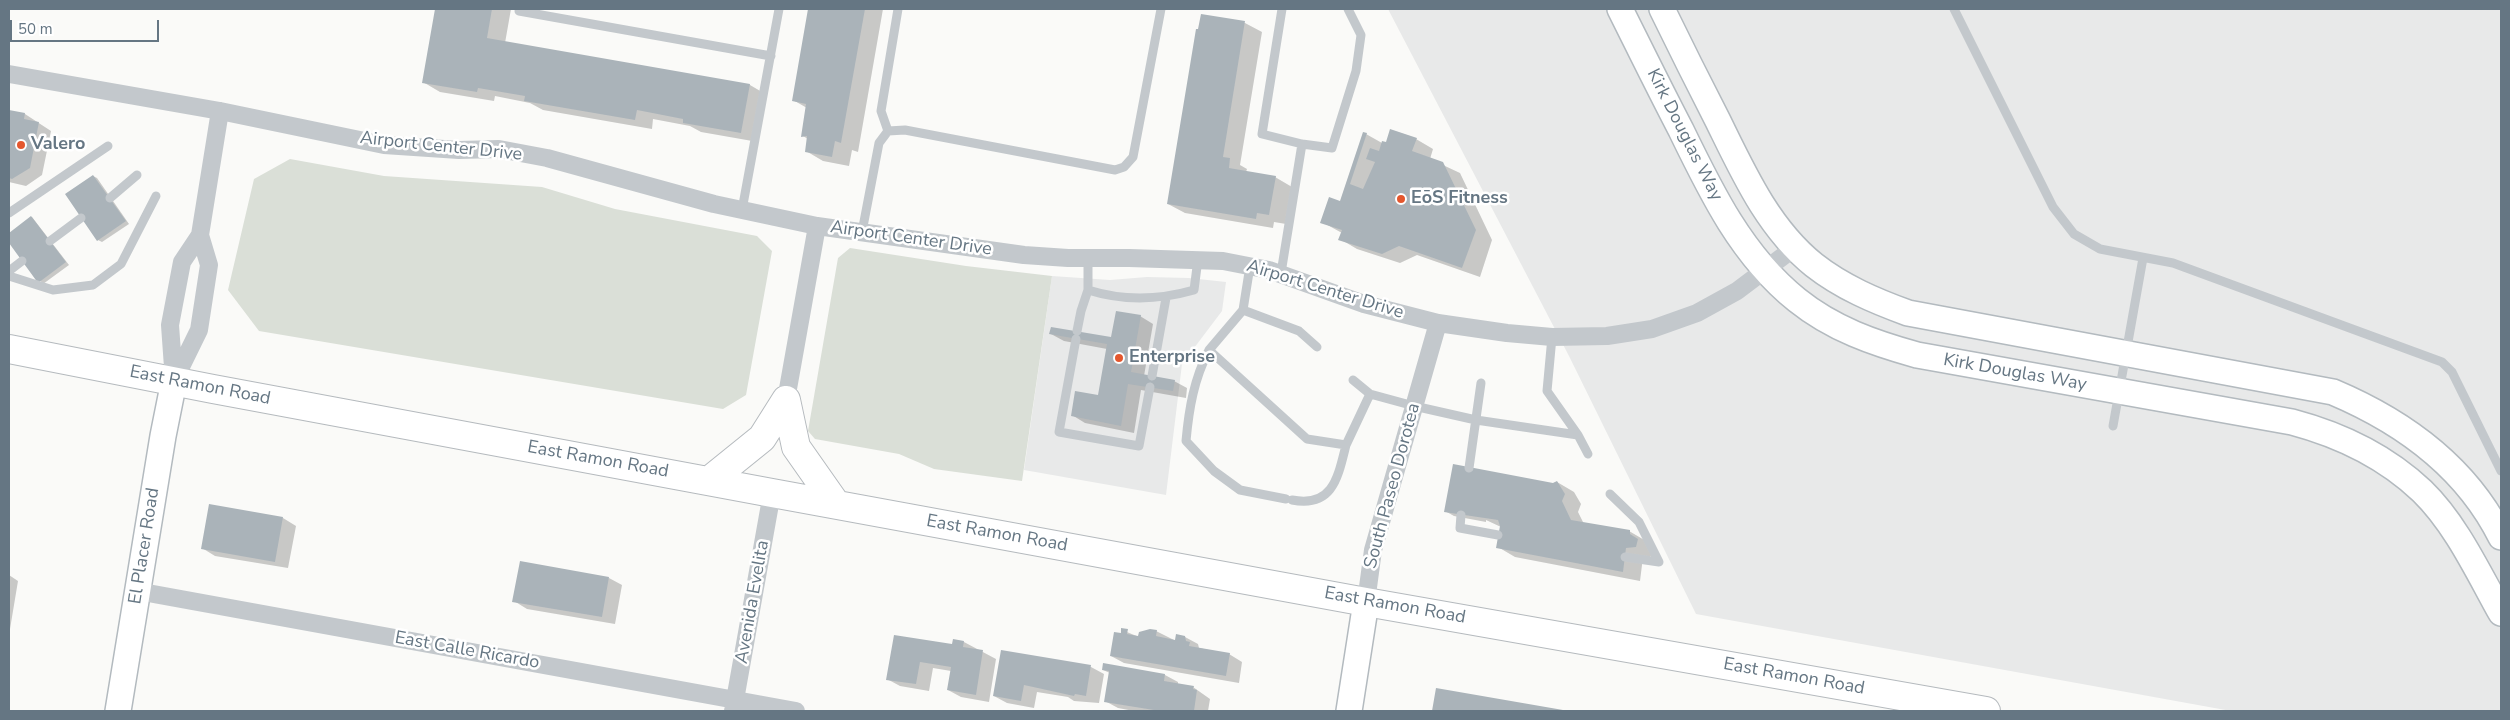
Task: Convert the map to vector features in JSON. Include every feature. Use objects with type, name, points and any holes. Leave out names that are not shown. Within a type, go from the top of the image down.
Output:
[{"type":"main road","name":"East Ramon Road","points":[[9,349],[772,493],[1366,602],[1972,710]]},
{"type":"main road","points":[[710,480],[762,438],[786,400]]},
{"type":"main road","points":[[786,400],[796,447],[836,504]]},
{"type":"street","name":"Kirk Douglas Way","points":[[1620,9],[1713,194],[1737,235],[1766,270],[1797,300],[1828,322],[1869,341],[1917,355],[2292,422],[2329,432],[2362,447],[2394,467],[2423,492],[2453,530],[2501,613]]},
{"type":"street","name":"Kirk Douglas Way","points":[[1662,9],[1746,179],[1794,248],[1839,282],[1875,300],[1908,313],[2333,392],[2363,404],[2439,455],[2479,499],[2501,537]]},
{"type":"street","name":"Airport Center Drive","points":[[9,74],[220,111],[384,145],[459,150],[499,149],[546,158],[742,210],[817,226],[1024,255],[1223,261],[1280,273],[1364,304],[1438,323],[1507,333],[1552,337],[1607,336],[1652,329],[1697,312],[1737,291],[1794,248]]},
{"type":"street","name":"El Placer Road","points":[[174,381],[199,330],[208,265],[200,235],[220,111]]},
{"type":"street","points":[[786,400],[817,226]]},
{"type":"street","name":"El Placer Road","points":[[118,711],[174,381],[170,325],[182,262],[200,235]]},
{"type":"street","name":"South Paseo Dorotea","points":[[1349,711],[1373,550],[1438,323]]},
{"type":"street","name":"Avenida Evelita","points":[[734,706],[772,493]]},
{"type":"street","name":"East Calle Ricardo","points":[[137,591],[734,706],[796,711]]},
{"type":"lane","points":[[520,9],[519,11],[771,56]]},
{"type":"lane","points":[[742,210],[779,9]]},
{"type":"lane","points":[[888,131],[880,111],[898,9]]},
{"type":"lane","points":[[862,232],[879,143],[888,131],[904,130],[1115,170],[1124,167],[1133,157],[1161,9]]},
{"type":"lane","points":[[1282,9],[1262,134],[1302,144],[1332,148],[1356,71],[1361,35],[1348,9]]},
{"type":"lane","points":[[1954,9],[2054,207],[2074,234],[2100,249],[2173,263],[2442,362],[2452,372],[2501,471]]},
{"type":"lane","points":[[1280,273],[1302,144]]},
{"type":"lane","points":[[9,213],[108,146]]},
{"type":"lane","points":[[110,198],[137,175]]},
{"type":"lane","points":[[9,276],[53,290],[93,285],[121,264],[156,196]]},
{"type":"lane","points":[[50,241],[82,218]]},
{"type":"lane","points":[[1088,258],[1088,290],[1081,311],[1059,432],[1139,446],[1150,387]]},
{"type":"lane","points":[[2113,426],[2143,258]]},
{"type":"lane","points":[[1088,290],[1109,297],[1166,298],[1194,290],[1198,259]]},
{"type":"lane","points":[[9,271],[22,261]]},
{"type":"lane","points":[[1250,266],[1243,310],[1209,350],[1197,373],[1188,412],[1186,441],[1214,470],[1240,490],[1306,502],[1328,494],[1333,486],[1346,445],[1370,394]]},
{"type":"lane","points":[[1152,376],[1166,298]]},
{"type":"lane","points":[[1243,310],[1299,331],[1317,347]]},
{"type":"lane","points":[[1552,337],[1542,391],[1578,435],[1588,454]]},
{"type":"lane","points":[[1209,350],[1307,439],[1346,445]]},
{"type":"lane","points":[[1354,380],[1370,394],[1414,406],[1476,420],[1578,435]]},
{"type":"lane","points":[[1469,468],[1481,383]]},
{"type":"lane","points":[[1610,494],[1639,522],[1659,562],[1625,557]]},
{"type":"lane","points":[[1461,516],[1460,528],[1498,535]]},
{"type":"shaded area","points":[[1388,9],[2501,9],[2501,711],[2231,711],[1696,614],[1569,356]]},
{"type":"shaded area","points":[[290,159],[384,176],[542,187],[615,209],[757,236],[772,251],[746,395],[723,409],[259,331],[228,290],[254,179]]},
{"type":"shaded area","points":[[850,248],[966,266],[1052,276],[1022,481],[934,469],[899,454],[815,439],[808,431],[838,258]]},
{"type":"shaded area","points":[[1052,276],[1110,280],[1147,277],[1189,278],[1226,282],[1222,311],[1182,364],[1166,495],[1024,470]]},
{"type":"building","points":[[435,9],[492,9],[487,38],[750,84],[741,133],[683,123],[683,119],[637,110],[635,120],[524,101],[525,96],[478,88],[477,92],[422,83]]},
{"type":"building","points":[[808,9],[865,9],[841,143],[835,141],[832,157],[805,152],[807,136],[801,137],[806,104],[792,101]]},
{"type":"building","points":[[1201,14],[1245,21],[1223,157],[1230,158],[1229,168],[1276,176],[1269,215],[1257,213],[1256,219],[1167,204],[1196,29],[1198,29]]},
{"type":"building","name":"Valero","points":[[9,110],[25,113],[24,119],[39,122],[30,168],[12,179],[9,178]]},
{"type":"building","name":"EōS Fitness","points":[[1390,129],[1417,138],[1412,151],[1443,162],[1476,230],[1462,268],[1399,246],[1382,254],[1338,240],[1342,230],[1320,223],[1329,197],[1340,201],[1363,132],[1367,133],[1350,184],[1363,189],[1375,162],[1366,159],[1370,148],[1379,151],[1382,141],[1386,142]]},
{"type":"building","points":[[93,175],[126,221],[97,241],[65,194]]},
{"type":"building","points":[[31,216],[66,262],[38,283],[9,243],[9,233]]},
{"type":"building","name":"Enterprise","points":[[1116,311],[1141,315],[1131,372],[1175,380],[1173,391],[1128,384],[1121,426],[1071,416],[1075,391],[1098,395],[1107,344],[1049,334],[1051,327],[1111,337]]},
{"type":"building","points":[[1453,464],[1553,483],[1557,481],[1565,494],[1562,501],[1571,520],[1630,530],[1630,534],[1638,539],[1636,547],[1626,548],[1623,572],[1496,548],[1500,526],[1498,520],[1444,512]]},
{"type":"building","points":[[209,504],[283,517],[275,562],[201,549]]},
{"type":"building","points":[[520,561],[609,577],[602,617],[512,602]]},
{"type":"building","points":[[1121,628],[1128,629],[1127,634],[1138,636],[1139,632],[1150,629],[1157,630],[1156,636],[1175,640],[1176,634],[1185,636],[1186,641],[1190,642],[1189,646],[1230,653],[1226,676],[1110,656],[1114,632],[1121,633]]},
{"type":"building","points":[[894,635],[952,644],[953,639],[964,641],[963,647],[983,650],[976,695],[947,690],[951,667],[920,662],[916,684],[886,680]]},
{"type":"building","points":[[1001,650],[1091,665],[1086,696],[1075,694],[1074,696],[1024,685],[1021,701],[993,696]]},
{"type":"building","points":[[1103,663],[1165,674],[1164,681],[1194,686],[1193,689],[1197,690],[1194,711],[1160,711],[1104,702],[1109,671],[1102,670]]},
{"type":"building","points":[[1436,688],[1563,710],[1563,711],[1432,711]]},
{"type":"place","name":"Valero","points":[[21,145]]},
{"type":"place","name":"EōS Fitness","points":[[1401,199]]},
{"type":"place","name":"Enterprise","points":[[1119,358]]}]
